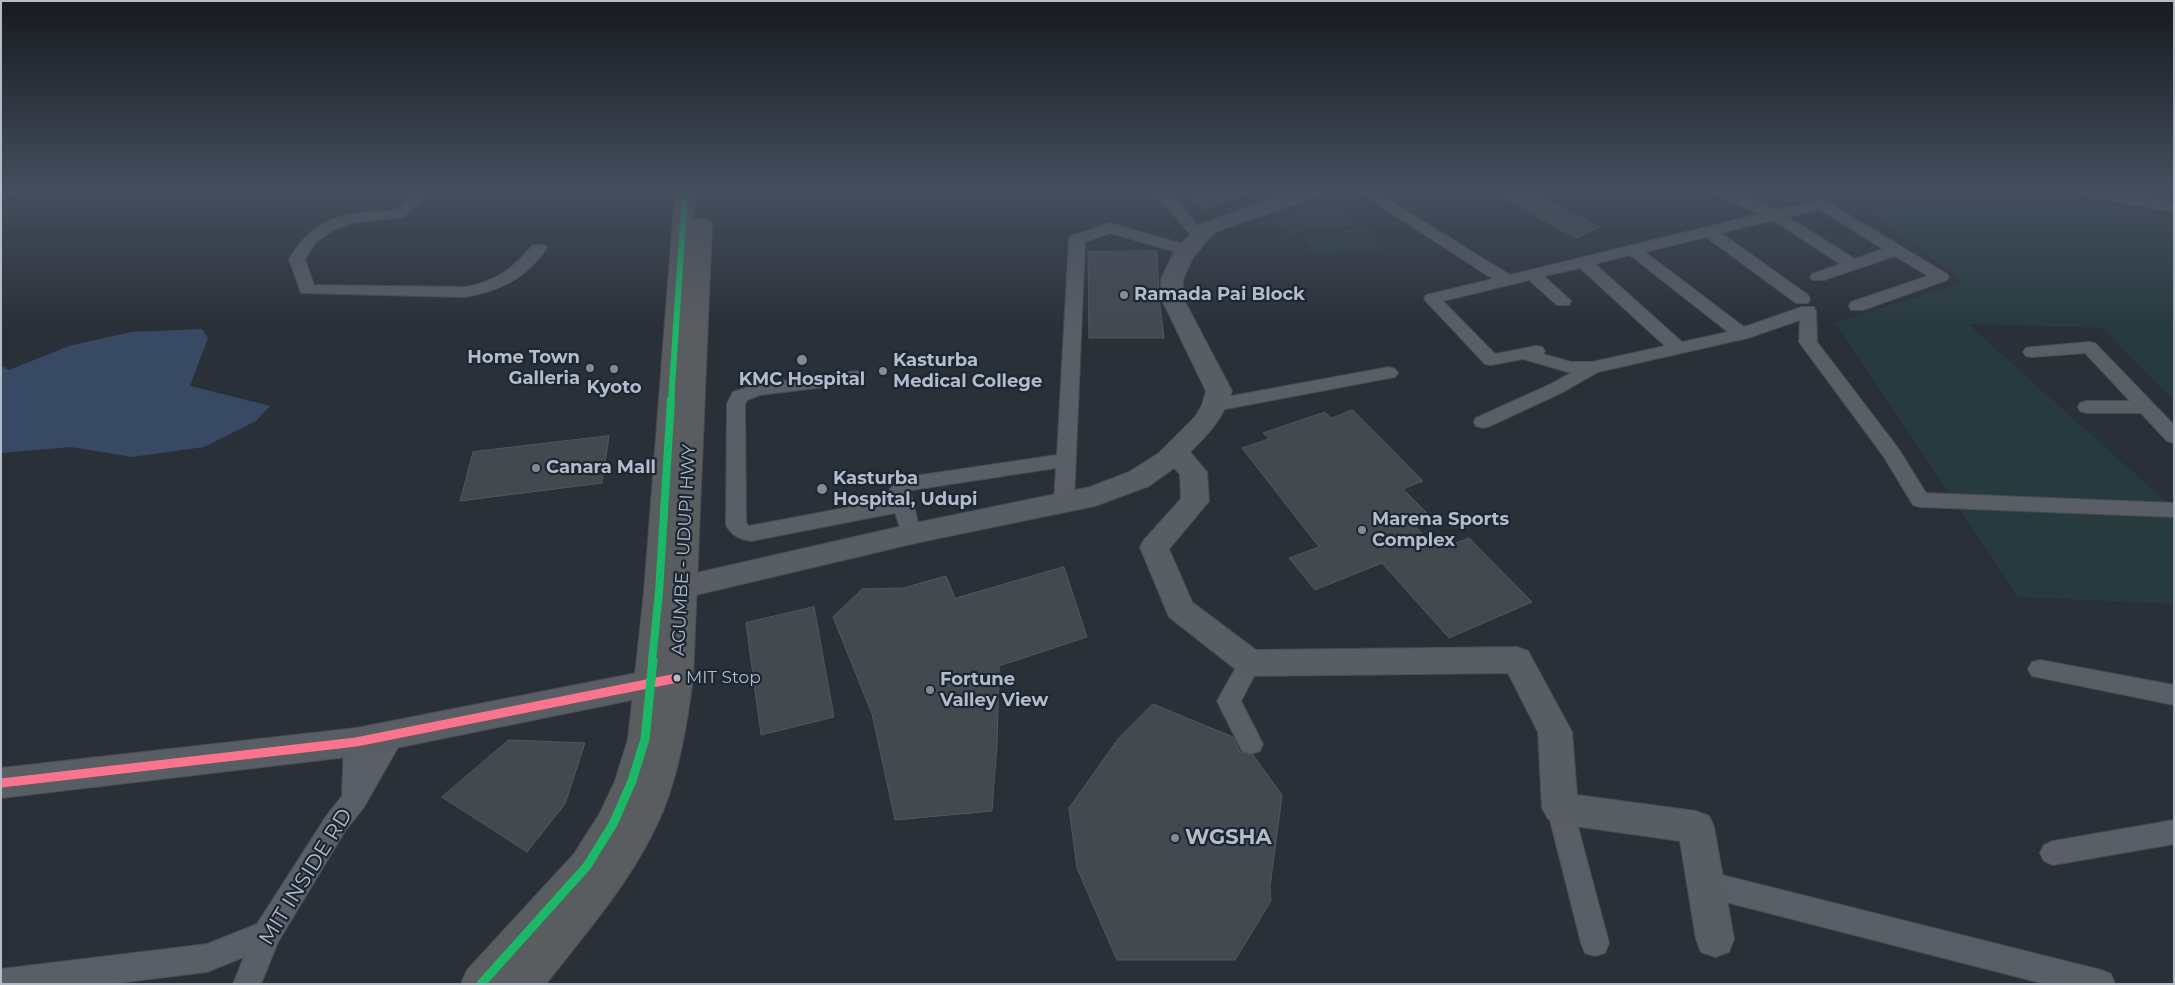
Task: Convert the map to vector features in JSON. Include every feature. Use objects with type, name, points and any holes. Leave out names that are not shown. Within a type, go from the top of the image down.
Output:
[{"type":"highway","name":"AGUMBE - UDUPI HWY","points":[[521,984],[616,864],[638,827],[656,778],[664,749],[664,681],[683,238]]},
{"type":"highway","name":"AGUMBE - UDUPI HWY","points":[[481,984],[587,866],[613,824],[632,781],[664,681],[683,587],[701,238]]},
{"type":"street","points":[[313,238],[303,247],[297,259],[307,290],[465,292],[487,290],[508,280],[530,261],[540,248]]},
{"type":"street","points":[[1064,502],[1077,239],[1080,238]]},
{"type":"street","points":[[1165,238],[1193,243]]},
{"type":"street","points":[[1190,238],[1193,243]]},
{"type":"street","points":[[683,587],[911,534],[1096,496],[1139,479],[1174,452],[1204,423],[1215,405],[1219,391],[1172,298],[1172,279],[1183,255],[1198,238]]},
{"type":"street","points":[[1439,238],[1506,280]]},
{"type":"street","points":[[1545,348],[1525,354],[1491,360],[1432,298],[1678,238]]},
{"type":"street","points":[[1718,238],[1802,298]]},
{"type":"street","points":[[1811,238],[1853,265]]},
{"type":"street","points":[[1857,306],[1941,278],[1876,238]]},
{"type":"street","points":[[1631,249],[1742,334]]},
{"type":"street","points":[[1818,277],[1896,250]]},
{"type":"street","points":[[1582,261],[1679,349]]},
{"type":"street","points":[[1532,274],[1563,301]]},
{"type":"street","points":[[1525,354],[1570,367],[1592,368],[1742,334],[1808,311],[1808,342],[1891,453],[1920,500],[2174,510]]},
{"type":"street","points":[[2032,352],[2089,347],[2174,437]]},
{"type":"street","points":[[1482,422],[1557,388],[1592,368]]},
{"type":"street","points":[[1215,405],[1389,373]]},
{"type":"street","points":[[857,377],[758,390],[739,396],[736,404],[736,525],[742,532],[751,534],[903,504]]},
{"type":"street","points":[[2087,407],[2146,408]]},
{"type":"street","points":[[1174,452],[1193,472],[1195,501],[1154,548],[1180,609],[1250,663],[1517,660],[1555,732],[1560,808],[1595,943]]},
{"type":"street","points":[[911,534],[900,489],[907,484],[1066,460]]},
{"type":"street","points":[[1250,663],[1229,701],[1251,744]]},
{"type":"street","points":[[2040,669],[2174,695]]},
{"type":"street","points":[[1,783],[356,742],[664,681]]},
{"type":"street","name":"MIT INSIDE RD","points":[[247,984],[267,934],[336,823],[355,799],[392,735]]},
{"type":"street","name":"MIT INSIDE RD","points":[[355,799],[356,742]]},
{"type":"street","points":[[1560,808],[1696,828],[1715,939]]},
{"type":"street","points":[[2052,853],[2174,832]]},
{"type":"street","points":[[1706,884],[2101,984]]},
{"type":"street","points":[[1,983],[207,958],[267,934]]},
{"type":"green space","points":[[1303,238],[1374,238],[1381,249],[1314,256]]},
{"type":"green space","points":[[1905,238],[2174,238],[2174,401],[2103,328],[1968,324],[2174,509],[2174,604],[2018,597],[1835,323],[1964,282]]},
{"type":"water","points":[[202,329],[208,338],[190,386],[270,406],[256,421],[204,447],[132,457],[71,447],[1,453],[1,366],[9,370],[69,346],[131,332]]},
{"type":"building","name":"Ramada Pai Block","points":[[1157,251],[1159,298],[1164,338],[1089,338],[1088,252]]},
{"type":"building","name":"Marena Sports Complex","points":[[1353,410],[1423,481],[1403,489],[1429,515],[1411,522],[1438,550],[1469,538],[1532,602],[1449,638],[1382,563],[1315,590],[1289,558],[1319,547],[1242,448],[1269,439],[1263,433],[1325,412],[1331,418]]},
{"type":"building","name":"Canara Mall","points":[[609,436],[602,483],[460,501],[473,452]]},
{"type":"building","name":"Fortune Valley View","points":[[1064,567],[1087,637],[999,666],[997,745],[992,811],[895,820],[872,714],[833,617],[862,589],[903,588],[946,576],[955,598]]},
{"type":"building","points":[[814,607],[834,717],[761,735],[746,623]]},
{"type":"building","name":"WGSHA","points":[[1153,704],[1233,737],[1240,752],[1253,755],[1282,795],[1270,887],[1271,901],[1235,960],[1117,960],[1077,868],[1069,808],[1118,739]]},
{"type":"building","points":[[509,740],[585,743],[565,804],[527,852],[442,797]]},
{"type":"transit line","points":[[481,984],[587,866],[613,824],[632,781],[645,739],[659,592],[682,238]]},
{"type":"transit line","points":[[1,783],[356,742],[677,678]]},
{"type":"place","name":"Ramada Pai Block","points":[[1124,295]]},
{"type":"place","name":"KMC Hospital","points":[[802,360]]},
{"type":"place","name":"Home Town Galleria","points":[[590,368]]},
{"type":"place","name":"Kyoto","points":[[614,369]]},
{"type":"place","name":"Kasturba Medical College","points":[[883,371]]},
{"type":"place","name":"Canara Mall","points":[[536,468]]},
{"type":"place","name":"Kasturba Hospital, Udupi","points":[[822,489]]},
{"type":"place","name":"Marena Sports Complex","points":[[1362,530]]},
{"type":"place","name":"MIT Stop","points":[[677,678]]},
{"type":"place","name":"Fortune Valley View","points":[[930,690]]},
{"type":"place","name":"WGSHA","points":[[1175,838]]}]
